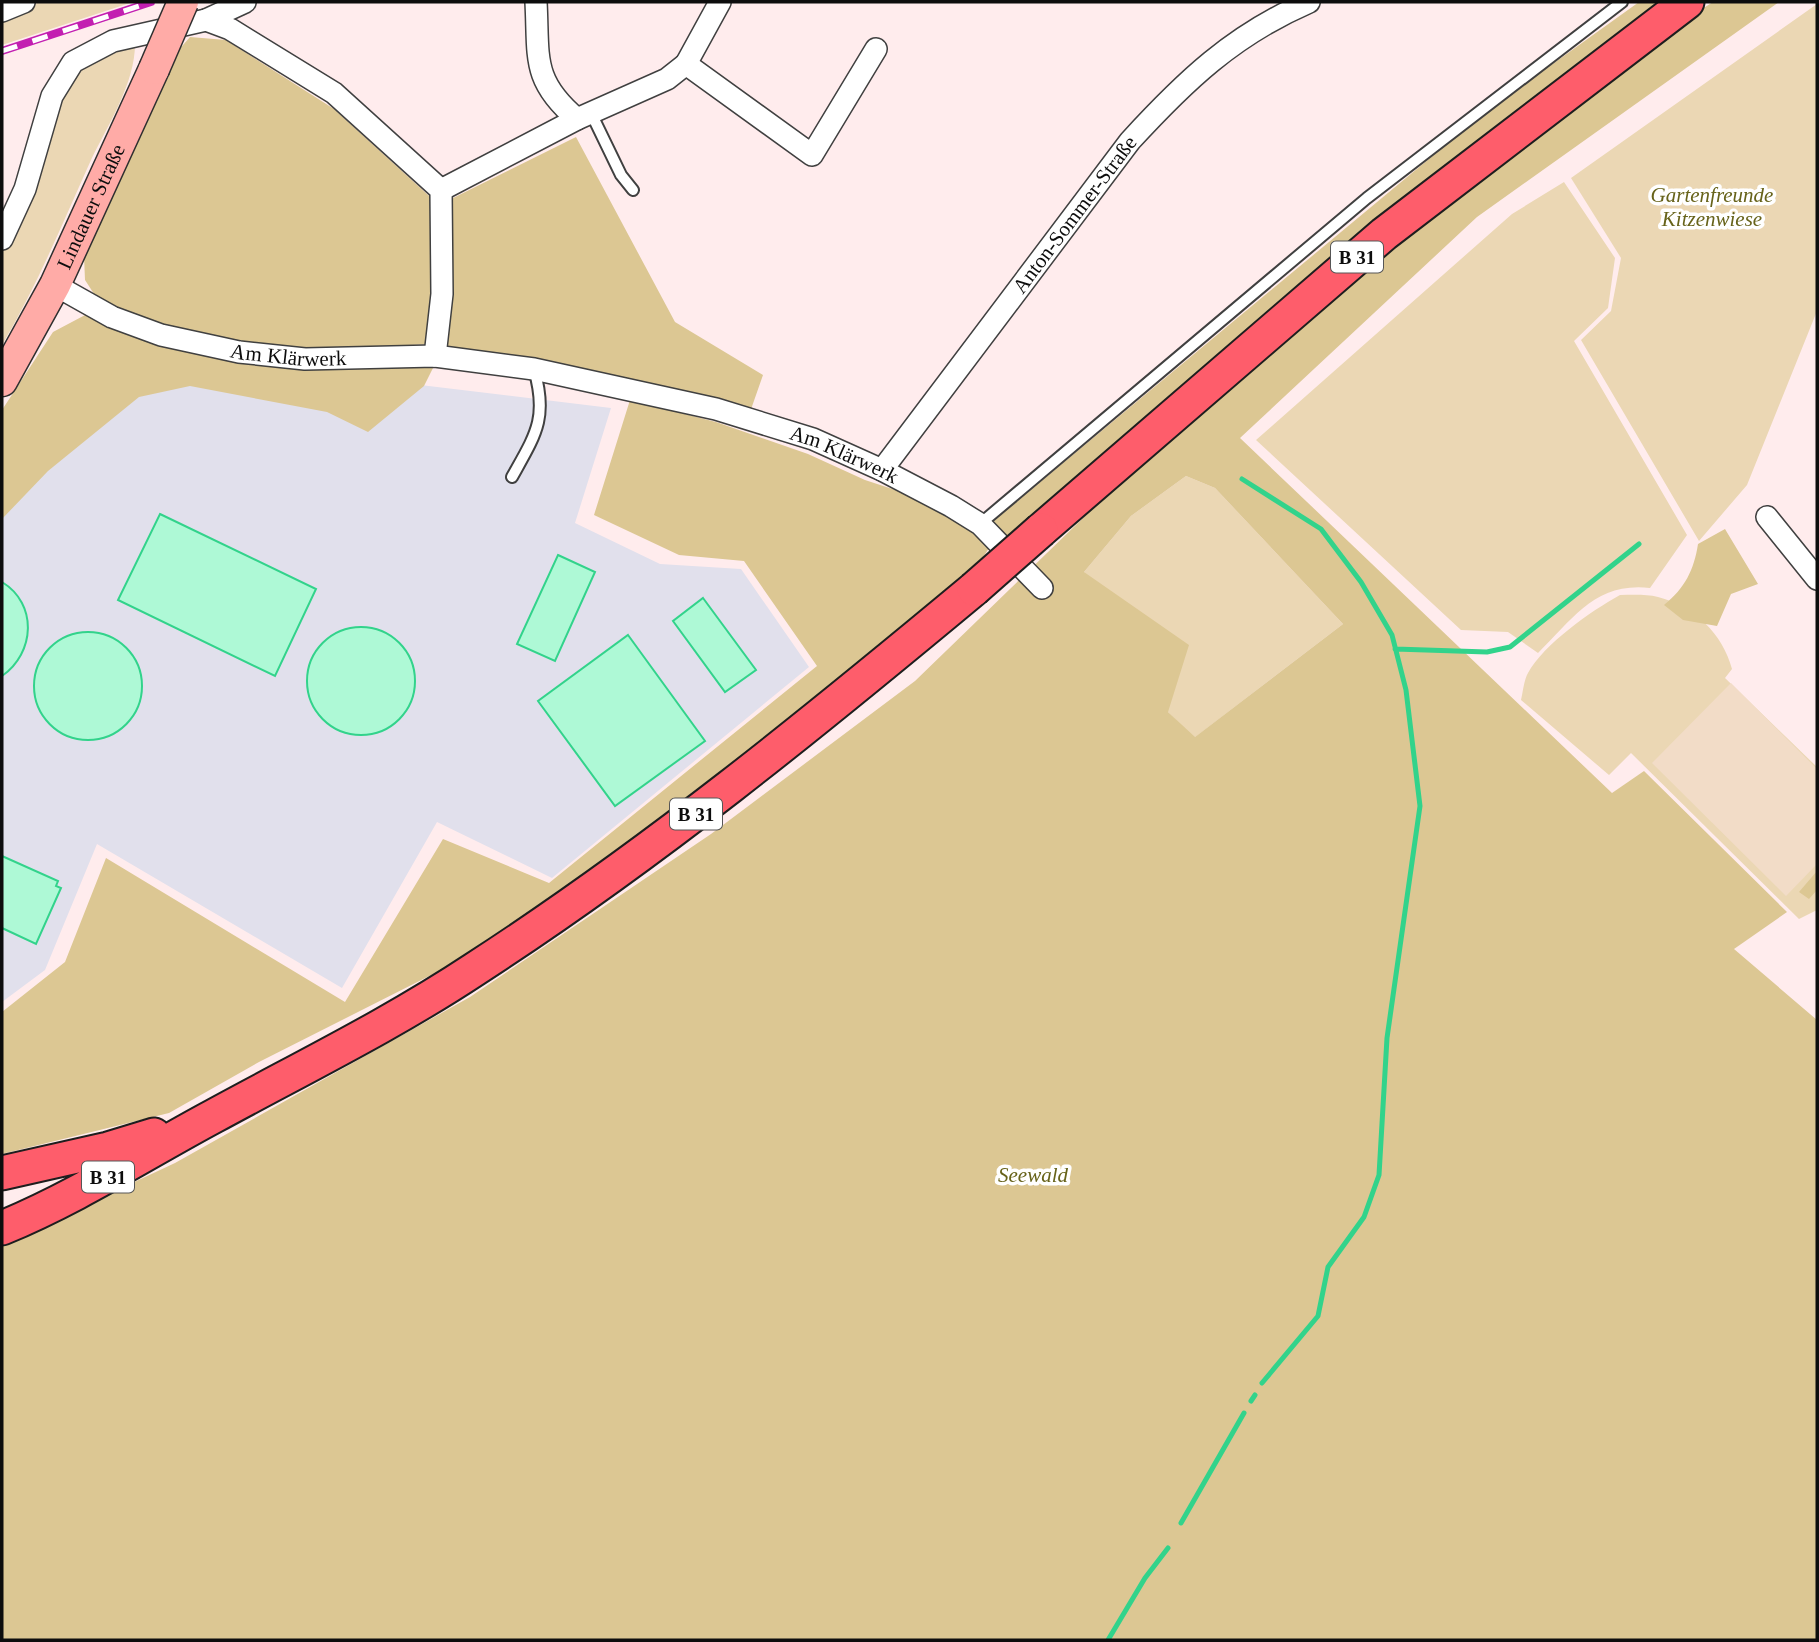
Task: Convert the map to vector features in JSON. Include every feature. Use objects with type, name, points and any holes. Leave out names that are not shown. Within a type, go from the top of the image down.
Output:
[{"type":"main road","name":"Lindauer Straße","points":[[2,381],[55,285],[183,2]]},
{"type":"main road","name":"B 31","points":[[2,1228],[95,1184],[210,1118],[401,1016],[476,969],[656,846],[974,589],[1384,234],[1687,2]]},
{"type":"main road","points":[[2,1173],[108,1149],[210,1118]]},
{"type":"street","points":[[2,11],[24,2]]},
{"type":"street","points":[[2,239],[25,189],[52,96],[73,62],[113,41],[206,20],[245,2]]},
{"type":"street","points":[[536,2],[541,75],[557,102],[584,116]]},
{"type":"street","points":[[441,190],[584,116],[667,79],[686,64],[720,2]]},
{"type":"street","name":"Anton-Sommer-Straße","points":[[882,470],[1130,141],[1166,102],[1222,50],[1269,19],[1309,2]]},
{"type":"street","points":[[206,20],[230,29],[334,93],[441,190],[442,294],[435,356]]},
{"type":"street","points":[[686,64],[812,155],[876,49]]},
{"type":"street","name":"Am Klärwerk","points":[[55,285],[111,317],[161,335],[239,352],[305,359],[435,356],[534,369],[716,409],[813,439],[882,470],[980,524],[1042,588]]},
{"type":"street","points":[[1767,517],[1817,579]]},
{"type":"lane","points":[[980,524],[1367,198],[1622,2]]},
{"type":"lane","points":[[584,116],[633,190]]},
{"type":"lane","points":[[512,477],[535,437],[541,408],[542,398],[534,369]]},
{"type":"shaded area","points":[[55,359],[412,384],[611,408],[575,523],[660,564],[741,569],[809,667],[552,878],[437,822],[342,988],[97,844],[45,970],[2,1002],[2,434]]},
{"type":"shaded area","points":[[160,514],[316,589],[275,676],[118,600]]},
{"type":"shaded area","points":[[558,555],[595,572],[555,661],[517,644]]},
{"type":"shaded area","points":[[2,582],[14,591],[22,603],[27,615],[28,629],[21,655],[2,676]]},
{"type":"shaded area","points":[[703,598],[756,670],[725,692],[673,621]]},
{"type":"shaded area","points":[[361,627],[382,631],[399,643],[411,660],[415,681],[411,702],[399,719],[382,731],[361,735],[340,731],[323,719],[311,702],[307,681],[311,660],[323,643],[340,631]]},
{"type":"shaded area","points":[[88,632],[109,636],[126,648],[138,665],[142,686],[138,707],[126,724],[109,736],[88,740],[67,736],[50,724],[38,707],[34,686],[38,665],[50,648],[67,636]]},
{"type":"shaded area","points":[[628,635],[705,741],[615,806],[538,701]]},
{"type":"shaded area","points":[[1731,683],[1817,769],[1817,864],[1786,896],[1652,763]]},
{"type":"shaded area","points":[[2,856],[58,881],[56,886],[61,888],[36,944],[2,928]]},
{"type":"green space","points":[[41,2],[133,2],[2,45],[2,14]]},
{"type":"green space","points":[[1639,2],[1665,2],[1535,97],[1300,286],[1008,537],[992,522],[1483,114]]},
{"type":"green space","name":"Seewald","points":[[1713,2],[1779,2],[1477,217],[1240,438],[1612,793],[1644,771],[1787,912],[1734,949],[1817,1020],[1817,1640],[2,1640],[2,1244],[175,1163],[470,997],[711,834],[915,681],[1144,459],[1316,312],[1501,160],[1655,39]],"holes":[[[1186,476],[1215,488],[1343,624],[1195,737],[1168,712],[1189,645],[1084,572],[1131,516]]]},
{"type":"green space","name":"Gartenfreunde Kitzenwiese","points":[[1817,4],[1817,311],[1747,485],[1699,541],[1581,340],[1611,311],[1621,258],[1571,178]]},
{"type":"green space","points":[[190,37],[226,40],[334,109],[439,205],[576,137],[675,322],[763,375],[749,415],[436,344],[307,349],[244,347],[167,328],[98,300],[85,280],[84,256],[176,53]]},
{"type":"green space","points":[[135,44],[126,89],[38,277],[2,345],[2,244],[74,65]]},
{"type":"green space","points":[[1564,182],[1615,258],[1608,308],[1574,341],[1687,535],[1650,588],[1614,591],[1600,597],[1575,615],[1538,653],[1508,632],[1461,630],[1256,440],[1512,214]]},
{"type":"green space","points":[[87,314],[161,346],[236,362],[433,368],[424,386],[368,432],[327,412],[190,386],[139,397],[48,471],[2,519],[2,410],[53,332]]},
{"type":"green space","points":[[630,400],[716,422],[808,454],[865,480],[941,505],[980,529],[989,548],[973,573],[751,761],[449,966],[259,1062],[169,1113],[2,1154],[2,1012],[65,962],[106,858],[345,1002],[443,839],[549,883],[817,666],[744,561],[679,555],[594,515]]},
{"type":"green space","points":[[1186,476],[1215,488],[1343,624],[1194,738],[1168,712],[1084,572],[1131,516]]},
{"type":"green space","points":[[1725,529],[1758,584],[1731,594],[1717,626],[1683,620],[1664,605],[1678,592],[1687,578],[1698,544]]},
{"type":"green space","points":[[1620,595],[1649,595],[1671,601],[1705,623],[1728,656],[1732,669],[1725,678],[1817,767],[1817,910],[1799,919],[1631,753],[1609,775],[1521,700],[1528,673],[1545,651],[1582,619]]},
{"type":"green space","points":[[1817,871],[1817,890],[1809,899],[1799,892]]},
{"type":"waterway","points":[[1242,479],[1321,529],[1361,582],[1392,635],[1406,690],[1420,806],[1387,1038],[1379,1175],[1364,1217],[1328,1267],[1318,1316],[1262,1383]]},
{"type":"waterway","points":[[1395,649],[1487,652],[1510,647],[1639,544]]},
{"type":"waterway","points":[[1251,1401],[1255,1395]]},
{"type":"waterway","points":[[1181,1523],[1244,1413]]},
{"type":"waterway","points":[[1108,1640],[1145,1578],[1168,1548]]},
{"type":"railway","points":[[2,51],[151,2]]}]
